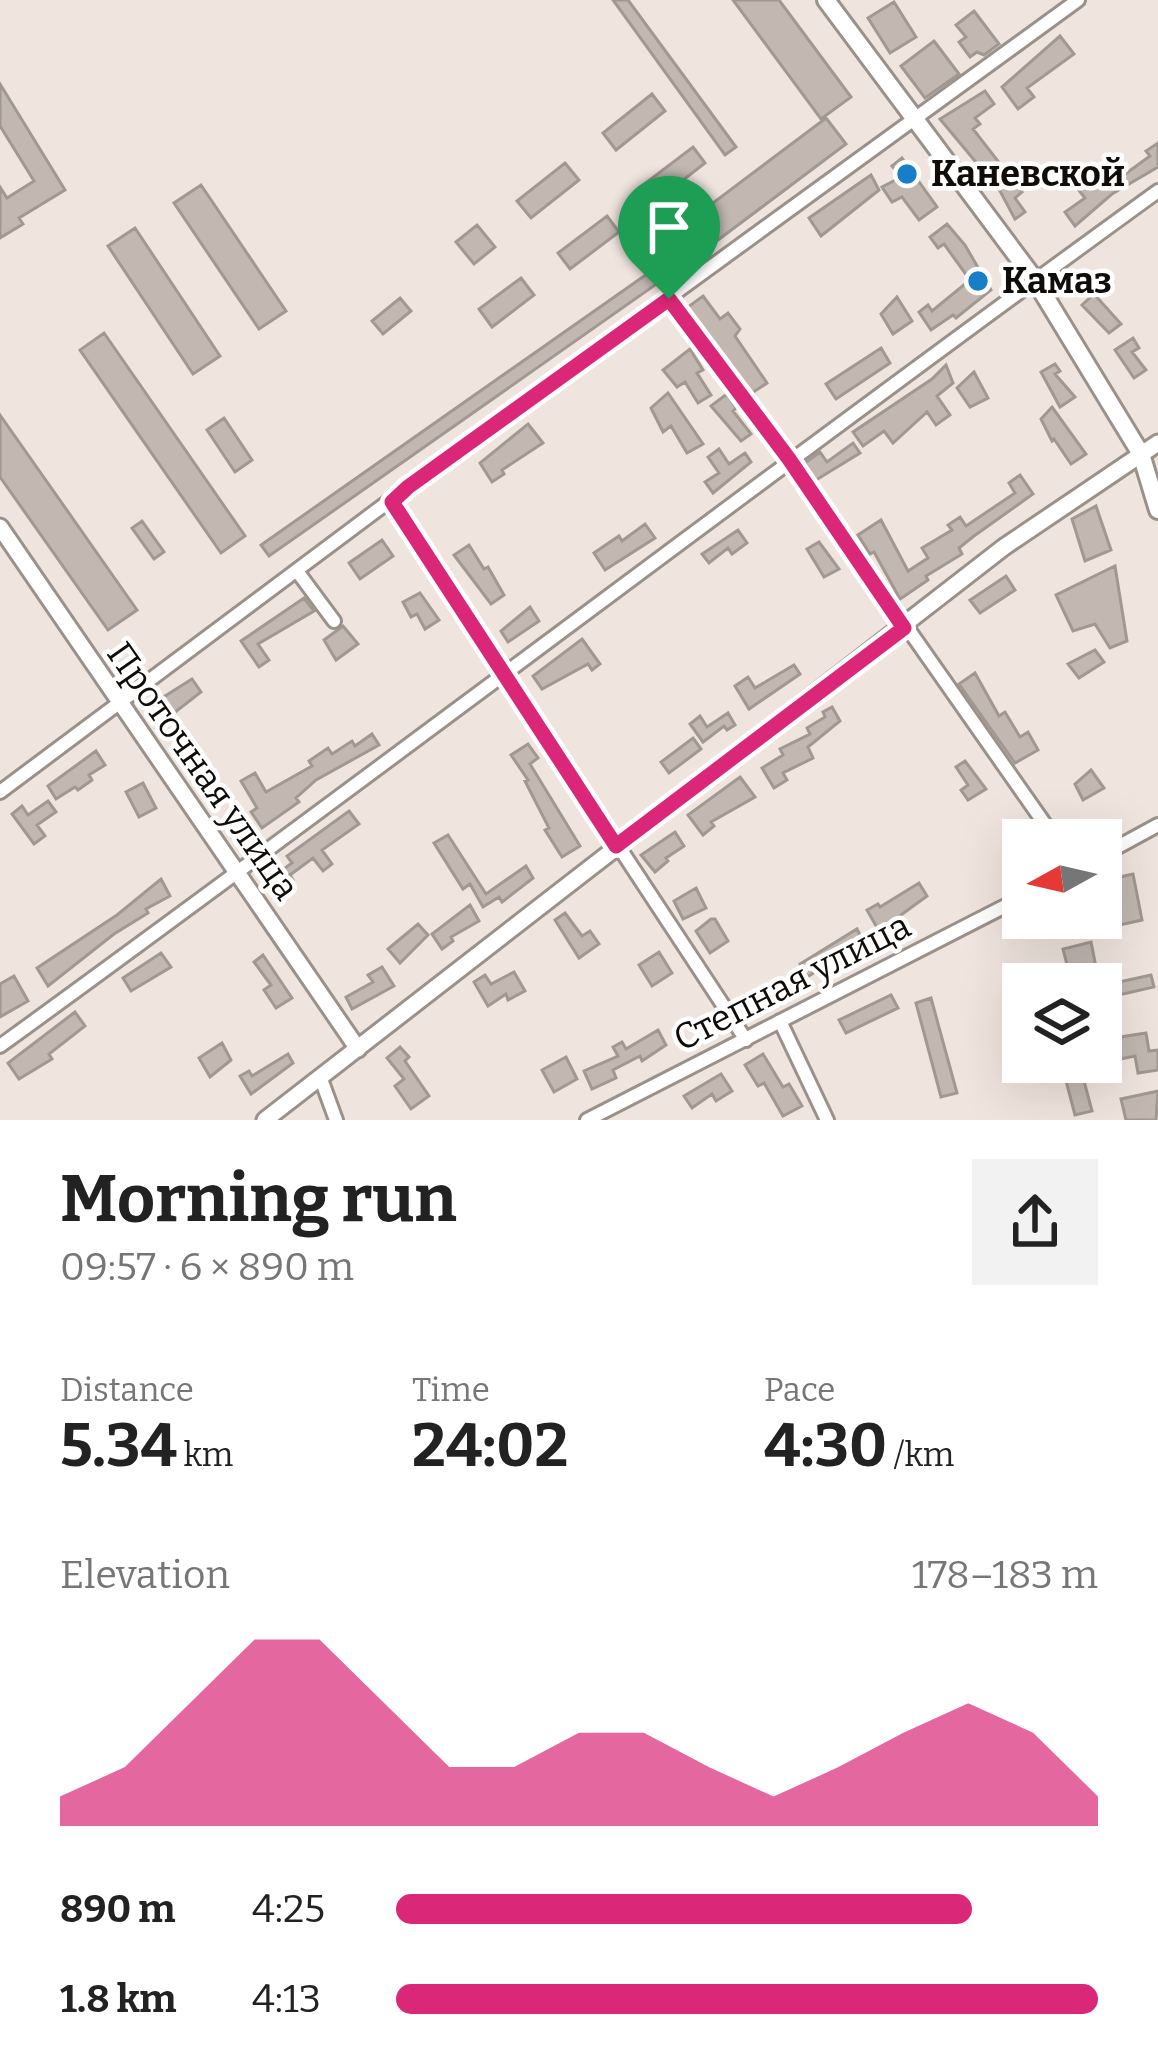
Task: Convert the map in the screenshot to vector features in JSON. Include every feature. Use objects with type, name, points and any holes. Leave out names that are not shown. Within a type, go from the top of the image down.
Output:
[{"type":"main road","points":[[826,0],[1035,280],[1141,454],[1158,510]]},
{"type":"street","points":[[0,792],[408,487],[1078,0]]},
{"type":"street","points":[[0,1046],[1158,191]]},
{"type":"street","points":[[669,299],[789,459],[1040,819]]},
{"type":"street","points":[[265,1120],[1004,547],[1158,442]]},
{"type":"street","points":[[392,502],[746,1040]]},
{"type":"street","name":"Проточная улица","points":[[0,527],[358,1048]]},
{"type":"street","points":[[297,571],[334,621]]},
{"type":"street","points":[[1122,845],[1158,825]]},
{"type":"street","name":"Степная улица","points":[[587,1120],[1002,908]]},
{"type":"street","points":[[780,1021],[827,1120]]},
{"type":"street","points":[[321,1079],[336,1120]]},
{"type":"building","points":[[613,0],[628,0],[736,147],[725,155]]},
{"type":"building","points":[[733,0],[779,0],[851,97],[821,119]]},
{"type":"building","points":[[894,2],[916,37],[890,53],[868,18]]},
{"type":"building","points":[[974,11],[999,44],[984,55],[977,52],[970,57],[959,42],[966,37],[956,25]]},
{"type":"building","points":[[1060,36],[1074,54],[1027,88],[1034,97],[1018,109],[1002,87]]},
{"type":"building","points":[[934,41],[959,74],[925,98],[901,66]]},
{"type":"building","points":[[0,84],[65,190],[19,218],[23,224],[0,238],[0,187],[7,198],[34,181],[0,126]]},
{"type":"building","points":[[985,91],[994,104],[975,118],[980,124],[973,129],[1022,192],[1015,198],[1025,212],[1015,219],[1000,191],[940,119]]},
{"type":"building","points":[[652,94],[665,111],[616,150],[603,133]]},
{"type":"building","points":[[826,118],[846,144],[694,258],[685,246],[667,260],[675,271],[269,556],[261,545],[657,267],[633,224],[642,218],[660,243]]},
{"type":"building","points":[[1158,143],[1158,167],[1112,194],[1075,226],[1065,212],[1085,198],[1077,188],[1093,176],[1101,187],[1117,180],[1150,156],[1146,151]]},
{"type":"building","points":[[693,147],[705,163],[655,202],[643,185]]},
{"type":"building","points":[[902,158],[937,207],[919,220],[902,197],[892,202],[882,187],[901,177],[892,166]]},
{"type":"building","points":[[565,163],[579,180],[531,218],[517,201]]},
{"type":"building","points":[[871,175],[879,190],[821,236],[809,218]]},
{"type":"building","points":[[201,185],[286,311],[259,329],[174,203]]},
{"type":"building","points":[[607,216],[619,232],[570,269],[558,253]]},
{"type":"building","points":[[947,224],[991,290],[956,318],[953,315],[931,330],[919,312],[928,305],[932,311],[970,280],[944,244],[938,248],[930,237]]},
{"type":"building","points":[[477,225],[495,247],[474,264],[456,242]]},
{"type":"building","points":[[135,228],[220,356],[193,374],[108,246]]},
{"type":"building","points":[[521,278],[534,295],[492,327],[479,309]]},
{"type":"building","points":[[1094,294],[1121,324],[1109,333],[1082,305]]},
{"type":"building","points":[[703,296],[720,319],[728,313],[740,329],[735,336],[767,383],[752,393],[688,307]]},
{"type":"building","points":[[897,297],[912,321],[893,334],[881,314]]},
{"type":"building","points":[[400,298],[411,311],[383,334],[372,321]]},
{"type":"building","points":[[104,333],[245,536],[221,553],[80,350]]},
{"type":"building","points":[[1133,338],[1139,348],[1132,352],[1146,370],[1134,378],[1115,350]]},
{"type":"building","points":[[881,348],[890,363],[836,399],[826,384]]},
{"type":"building","points":[[690,349],[711,395],[698,403],[685,382],[677,387],[663,370]]},
{"type":"building","points":[[1055,364],[1060,371],[1055,374],[1075,397],[1060,407],[1041,372]]},
{"type":"building","points":[[946,365],[953,383],[937,396],[950,415],[936,425],[927,412],[893,443],[884,431],[863,446],[853,432]]},
{"type":"building","points":[[974,372],[988,398],[970,407],[957,388]]},
{"type":"building","points":[[668,393],[703,444],[687,453],[671,426],[663,432],[651,408]]},
{"type":"building","points":[[727,394],[736,408],[733,411],[751,434],[741,441],[711,406]]},
{"type":"building","points":[[1052,407],[1086,454],[1071,464],[1041,419]]},
{"type":"building","points":[[0,415],[137,610],[108,630],[0,477]]},
{"type":"building","points":[[224,418],[252,460],[235,472],[207,430]]},
{"type":"building","points":[[528,424],[543,443],[492,482],[480,463]]},
{"type":"building","points":[[853,443],[860,453],[816,480],[805,463],[820,452],[827,462]]},
{"type":"building","points":[[719,449],[729,464],[745,453],[751,462],[713,493],[705,482],[719,473],[708,457]]},
{"type":"building","points":[[1020,475],[1033,494],[900,599],[874,552],[870,554],[858,535],[881,520],[908,571],[928,558],[922,548],[952,530],[948,525],[960,517],[966,526],[1015,493],[1009,483]]},
{"type":"building","points":[[1096,506],[1111,550],[1085,561],[1072,519]]},
{"type":"building","points":[[142,521],[164,552],[154,559],[132,528]]},
{"type":"building","points":[[645,524],[655,538],[605,570],[594,553]]},
{"type":"building","points":[[738,530],[747,543],[732,554],[728,548],[709,563],[702,554]]},
{"type":"building","points":[[382,540],[393,556],[360,579],[349,563]]},
{"type":"building","points":[[819,542],[839,569],[824,577],[807,549]]},
{"type":"building","points":[[469,545],[504,595],[491,604],[454,555]]},
{"type":"building","points":[[1115,566],[1127,641],[1110,648],[1095,624],[1073,631],[1056,595]]},
{"type":"building","points":[[1006,576],[1015,590],[980,613],[970,600]]},
{"type":"building","points":[[420,593],[439,620],[425,629],[403,602]]},
{"type":"building","points":[[304,598],[314,611],[258,644],[269,660],[259,667],[241,641]]},
{"type":"building","points":[[530,607],[539,621],[508,642],[501,631]]},
{"type":"building","points":[[343,626],[358,644],[336,660],[324,640]]},
{"type":"building","points":[[582,639],[600,664],[592,670],[588,664],[542,689],[533,676]]},
{"type":"building","points":[[1095,650],[1104,662],[1079,678],[1068,664]]},
{"type":"building","points":[[794,665],[800,674],[749,709],[735,686],[748,677],[755,688]]},
{"type":"building","points":[[975,673],[999,716],[1005,712],[1020,737],[1028,732],[1038,750],[1015,763],[959,684]]},
{"type":"building","points":[[192,679],[201,692],[165,720],[154,703]]},
{"type":"building","points":[[832,707],[840,721],[808,747],[813,758],[783,773],[787,780],[774,788],[762,768],[783,755],[780,749],[810,734],[807,728]]},
{"type":"building","points":[[728,713],[735,725],[727,730],[724,726],[703,742],[690,724],[700,716],[707,727]]},
{"type":"building","points":[[372,734],[379,745],[316,780],[296,798],[299,802],[262,828],[241,781],[255,773],[266,792],[312,766],[309,761],[328,748],[332,754]]},
{"type":"building","points":[[693,738],[701,749],[669,773],[661,762]]},
{"type":"building","points":[[528,744],[538,758],[530,764],[580,846],[562,857],[545,830],[549,828],[528,780],[511,755]]},
{"type":"building","points":[[96,751],[105,765],[78,790],[75,787],[56,799],[48,786]]},
{"type":"building","points":[[965,761],[986,789],[968,800],[961,790],[968,785],[956,767]]},
{"type":"building","points":[[1091,770],[1104,788],[1083,800],[1075,784]]},
{"type":"building","points":[[740,777],[755,797],[711,822],[714,826],[703,835],[688,815]]},
{"type":"building","points":[[143,783],[156,808],[139,817],[126,792]]},
{"type":"building","points":[[48,801],[56,812],[37,825],[45,836],[34,844],[12,814],[22,806],[28,815]]},
{"type":"building","points":[[349,811],[359,824],[322,850],[332,864],[323,871],[313,858],[277,892],[268,880],[292,863],[287,856]]},
{"type":"building","points":[[675,832],[684,846],[655,872],[641,855]]},
{"type":"building","points":[[448,835],[486,894],[526,866],[533,878],[502,902],[499,897],[483,907],[470,884],[463,889],[434,843]]},
{"type":"building","points":[[1133,874],[1142,920],[1122,924],[1122,876]]},
{"type":"building","points":[[161,879],[170,896],[146,909],[148,913],[48,986],[37,968]]},
{"type":"building","points":[[919,883],[927,896],[879,931],[867,910]]},
{"type":"building","points":[[696,888],[706,908],[683,919],[674,901]]},
{"type":"building","points":[[470,905],[479,921],[451,937],[453,941],[442,949],[432,934]]},
{"type":"building","points":[[565,913],[582,936],[590,931],[599,944],[579,958],[555,920]]},
{"type":"building","points":[[711,919],[728,941],[710,953],[696,931]]},
{"type":"building","points":[[418,924],[428,935],[400,963],[388,949]]},
{"type":"building","points":[[857,929],[864,943],[807,977],[800,964]]},
{"type":"building","points":[[1091,942],[1095,963],[1067,963],[1063,949]]},
{"type":"building","points":[[659,952],[672,973],[652,986],[639,965]]},
{"type":"building","points":[[161,953],[171,967],[131,991],[123,978]]},
{"type":"building","points":[[263,955],[292,998],[276,1008],[264,990],[271,985],[254,962]]},
{"type":"building","points":[[382,967],[394,986],[352,1009],[346,997],[373,982],[368,975]]},
{"type":"building","points":[[514,972],[525,991],[508,1000],[506,994],[488,1006],[474,982],[485,975],[491,984]]},
{"type":"building","points":[[1151,975],[1154,987],[1122,994],[1122,981]]},
{"type":"building","points":[[14,976],[28,1001],[0,1017],[0,984]]},
{"type":"building","points":[[891,995],[898,1008],[846,1033],[839,1020]]},
{"type":"building","points":[[931,998],[957,1093],[941,1097],[916,1003]]},
{"type":"building","points":[[75,1012],[85,1026],[49,1054],[52,1059],[19,1079],[8,1063]]},
{"type":"building","points":[[658,1030],[666,1045],[642,1061],[640,1056],[613,1070],[616,1078],[592,1089],[584,1071],[618,1056],[613,1047],[622,1042],[626,1049]]},
{"type":"building","points":[[1146,1033],[1149,1051],[1158,1050],[1158,1070],[1138,1073],[1135,1056],[1122,1059],[1122,1037]]},
{"type":"building","points":[[222,1043],[231,1060],[210,1077],[199,1058]]},
{"type":"building","points":[[400,1047],[429,1096],[411,1109],[395,1086],[404,1079],[387,1058]]},
{"type":"building","points":[[288,1054],[293,1063],[251,1094],[240,1076],[249,1071],[252,1076]]},
{"type":"building","points":[[763,1054],[783,1087],[789,1084],[802,1106],[783,1116],[764,1083],[758,1086],[745,1065]]},
{"type":"building","points":[[566,1057],[577,1079],[554,1092],[542,1070]]},
{"type":"building","points":[[721,1074],[732,1091],[716,1101],[712,1094],[692,1108],[684,1096]]},
{"type":"building","points":[[1067,1083],[1085,1083],[1092,1111],[1075,1115]]},
{"type":"building","points":[[1158,1091],[1156,1120],[1126,1120],[1121,1099]]},
{"type":"place","name":"Каневской","points":[[907,174]]},
{"type":"place","name":"Камаз","points":[[978,281]]},
{"type":"route","points":[[669,299],[789,459],[904,628],[616,846],[392,502],[669,299]]}]
